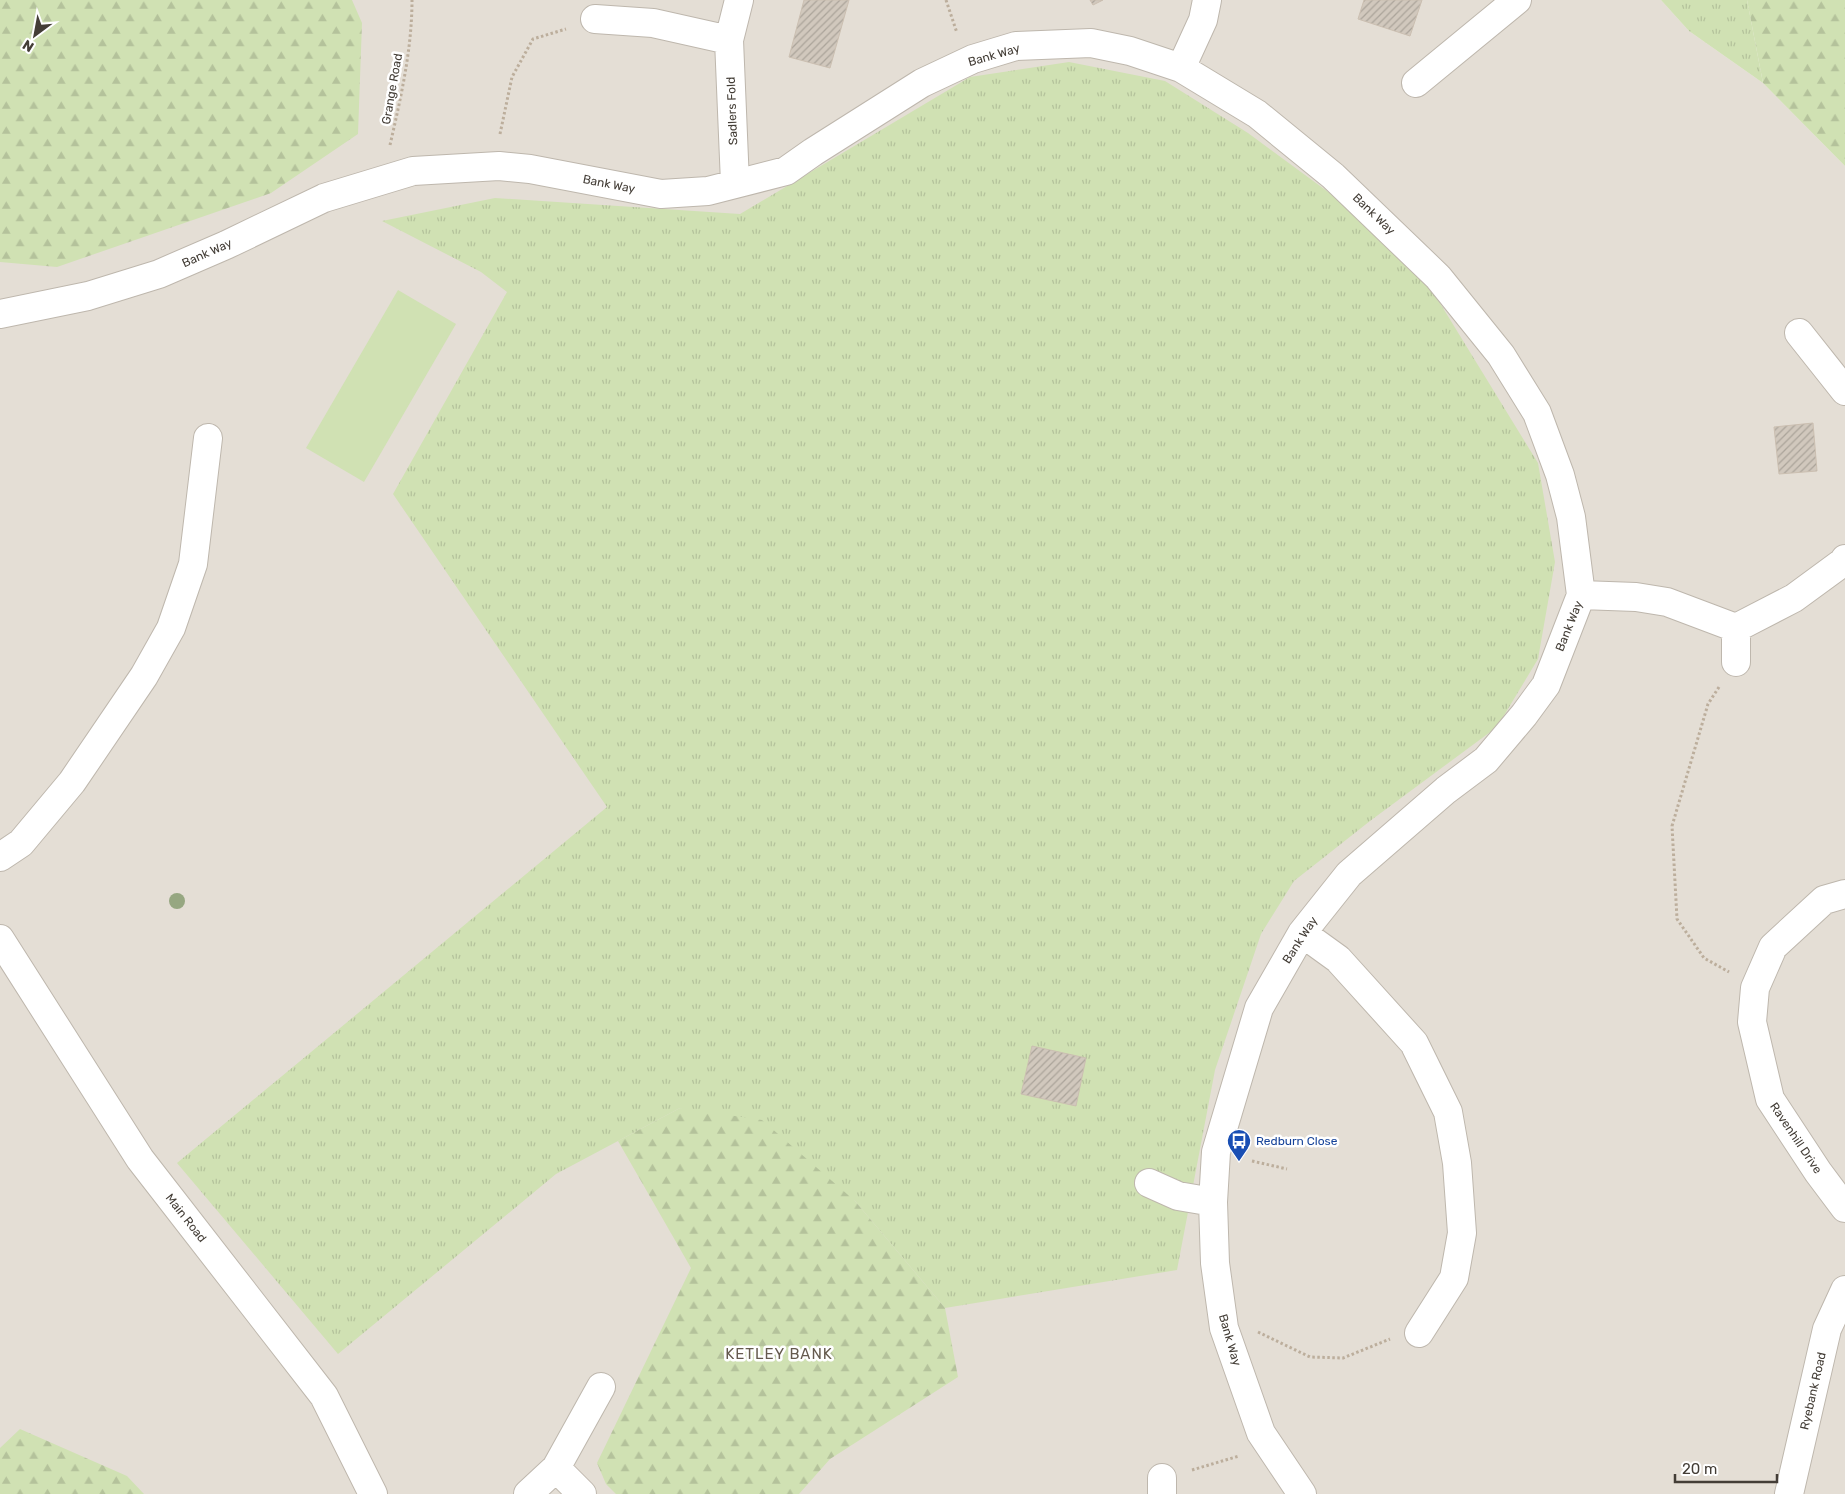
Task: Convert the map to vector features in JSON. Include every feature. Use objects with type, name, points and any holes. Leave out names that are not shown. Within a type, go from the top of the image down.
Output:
[{"type":"street","name":"Sadlers Fold","points":[[735,183],[729,40],[739,0]]},
{"type":"street","points":[[1181,68],[1203,20],[1207,0]]},
{"type":"street","points":[[1416,83],[1486,12],[1516,0]]},
{"type":"street","points":[[595,19],[653,23],[729,40]]},
{"type":"street","name":"Bank Way","points":[[0,314],[88,296],[159,274],[226,245],[324,198],[413,171],[499,166],[530,169],[661,194],[708,191],[786,171],[922,84],[973,59],[1016,46],[1091,44],[1130,51],[1181,68],[1257,114],[1333,176],[1438,277],[1501,355],[1537,413],[1560,475],[1572,517],[1581,594],[1546,685],[1524,715],[1486,760],[1446,790],[1349,874],[1302,933],[1259,1008],[1216,1152],[1214,1202],[1215,1263],[1224,1328],[1261,1433],[1302,1494]]},
{"type":"street","points":[[1799,333],[1845,391]]},
{"type":"street","points":[[0,857],[21,843],[72,782],[144,676],[171,628],[193,564],[208,438]]},
{"type":"street","points":[[1581,594],[1636,597],[1668,602],[1736,628],[1794,598],[1845,560]]},
{"type":"street","points":[[1736,628],[1736,662]]},
{"type":"street","name":"Ravenhill Drive","points":[[1845,894],[1824,900],[1773,947],[1755,988],[1752,1022],[1770,1100],[1818,1172],[1845,1208]]},
{"type":"street","points":[[1302,933],[1338,959],[1414,1043],[1448,1112],[1457,1163],[1462,1233],[1454,1278],[1419,1333]]},
{"type":"street","name":"Main Road","points":[[0,940],[140,1159],[324,1396],[373,1494]]},
{"type":"street","points":[[1149,1183],[1178,1196],[1214,1202]]},
{"type":"street","name":"Ryebank Road","points":[[1789,1494],[1827,1329],[1845,1290]]},
{"type":"street","points":[[528,1494],[556,1468],[601,1387]]},
{"type":"street","points":[[556,1468],[582,1494]]},
{"type":"path","name":"Grange Road","points":[[382,180],[400,98],[412,23],[412,0]]},
{"type":"path","points":[[499,166],[500,127],[512,77],[533,39],[595,19]]},
{"type":"path","points":[[1736,662],[1708,704],[1672,826],[1676,919],[1704,958],[1755,988]]},
{"type":"path","points":[[1252,1161],[1287,1168]]},
{"type":"path","points":[[1256,1330],[1310,1357],[1343,1358],[1393,1337],[1419,1333]]},
{"type":"path","points":[[1162,1486],[1241,1456],[1261,1433]]},
{"type":"shaded area","points":[[0,0],[1661,0],[1689,31],[1763,83],[1845,166],[1845,1494],[0,1494]]},
{"type":"green space","points":[[0,0],[352,0],[362,23],[358,134],[271,193],[57,267],[0,262]]},
{"type":"green space","points":[[1661,0],[1747,0],[1763,83],[1689,31]]},
{"type":"green space","points":[[1747,0],[1845,0],[1845,166],[1763,83]]},
{"type":"green space","points":[[1069,62],[1165,81],[1248,133],[1365,219],[1435,295],[1538,463],[1555,562],[1538,659],[1497,727],[1370,821],[1294,881],[1261,934],[1215,1070],[1177,1270],[945,1308],[855,1201],[680,1108],[556,1174],[338,1354],[177,1163],[607,807],[393,494],[507,292],[481,272],[382,221],[495,198],[740,214],[970,77]]},
{"type":"green space","points":[[398,290],[456,324],[364,482],[306,448]]},
{"type":"green space","points":[[680,1108],[762,1120],[855,1201],[945,1308],[958,1377],[830,1459],[799,1494],[616,1494],[606,1484],[597,1463],[691,1268],[618,1141]]},
{"type":"green space","points":[[20,1429],[127,1476],[144,1494],[0,1494],[0,1448]]},
{"type":"building","points":[[804,0],[849,0],[830,68],[789,57]]},
{"type":"building","points":[[1090,0],[1103,0],[1093,5]]},
{"type":"building","points":[[1364,0],[1422,0],[1410,36],[1358,19]]},
{"type":"building","points":[[1813,423],[1817,471],[1779,474],[1774,427]]},
{"type":"building","points":[[1032,1046],[1086,1058],[1076,1106],[1021,1094]]},
{"type":"place","name":"Redburn Close","points":[[1239,1162]]},
{"type":"district","name":"KETLEY BANK","points":[[779,1354]]}]
